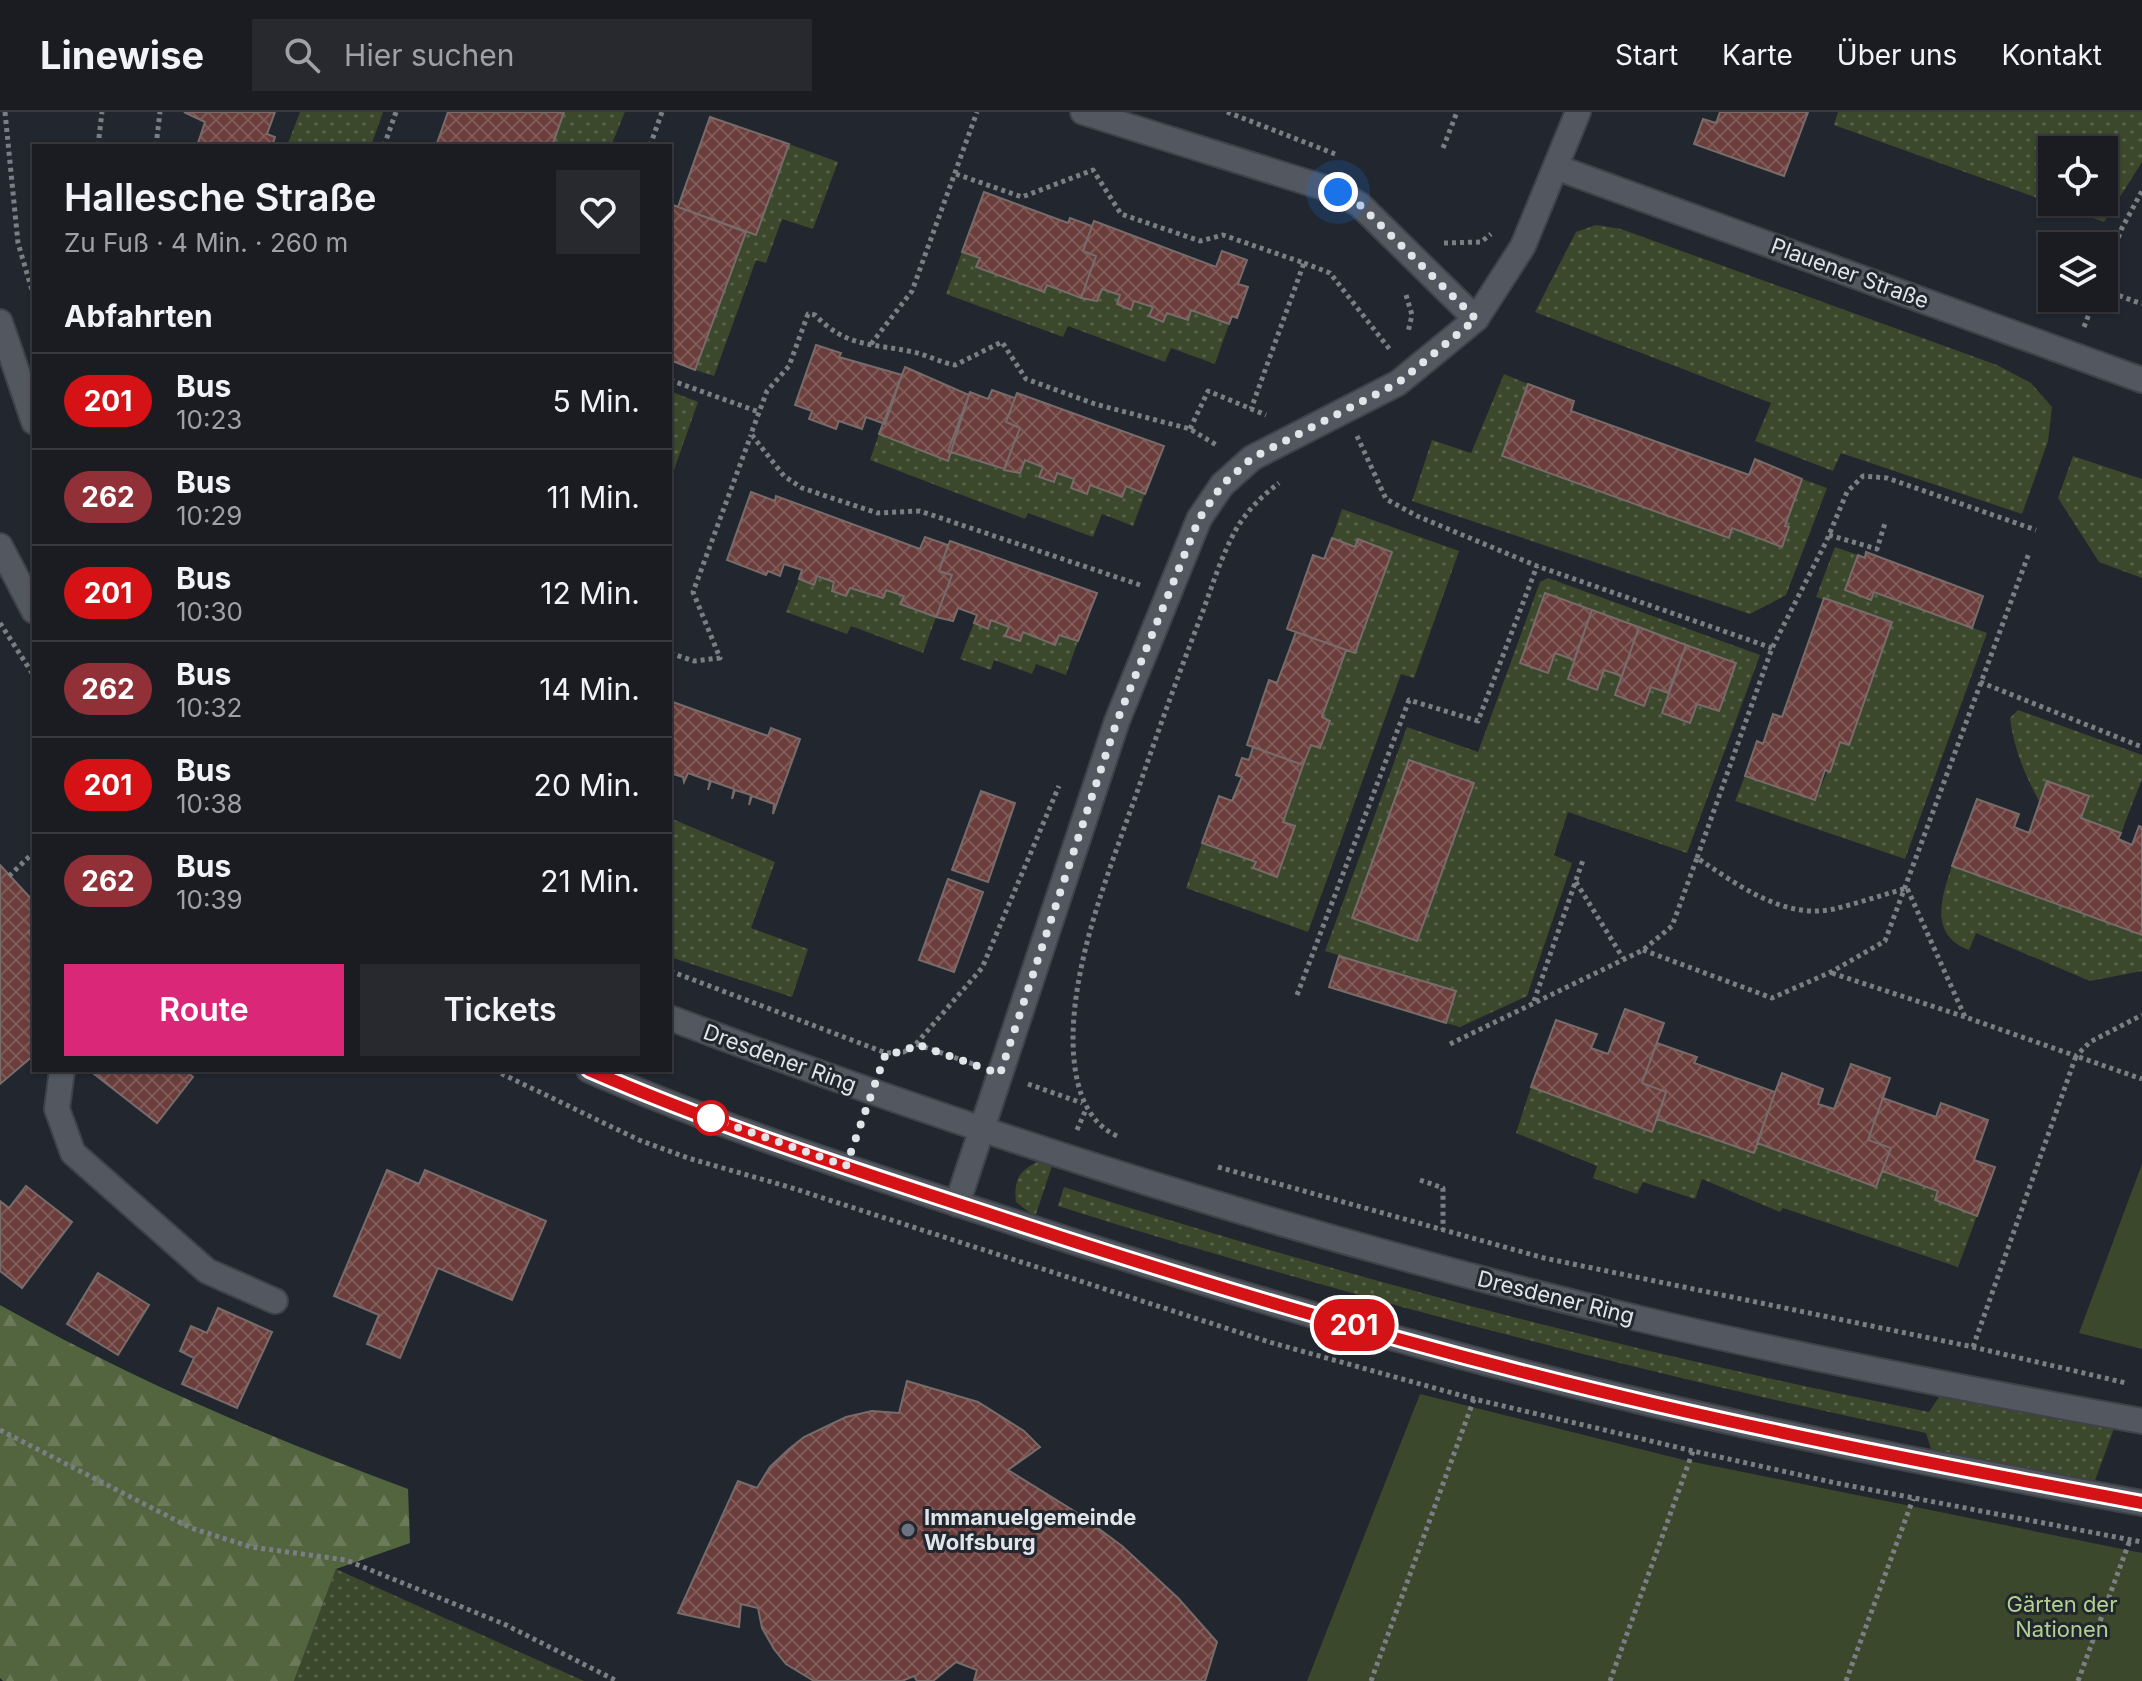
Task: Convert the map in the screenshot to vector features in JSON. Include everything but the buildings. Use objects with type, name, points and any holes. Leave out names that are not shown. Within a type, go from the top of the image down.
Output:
[{"type":"street","points":[[1083,112],[1338,192],[1360,205],[1476,319]]},
{"type":"street","points":[[957,1204],[1117,721],[1199,519],[1222,485],[1252,458],[1398,383],[1476,319],[1523,246],[1558,168],[1578,112]]},
{"type":"street","name":"Plauener Straße","points":[[1558,168],[2142,380]]},
{"type":"street","points":[[0,322],[32,416]]},
{"type":"street","points":[[0,546],[32,607]]},
{"type":"street","name":"Dresdener Ring","points":[[672,1019],[873,1091],[1245,1212],[1561,1299],[1809,1357],[2142,1421]]},
{"type":"street","points":[[62,1072],[57,1109],[73,1153],[207,1271],[275,1301]]},
{"type":"street","points":[[594,1072],[639,1092],[957,1204],[1218,1286],[1570,1384],[1817,1440],[2142,1503]]},
{"type":"path","points":[[5,112],[18,243],[32,290]]},
{"type":"path","points":[[98,144],[102,112]]},
{"type":"path","points":[[156,144],[160,112]]},
{"type":"path","points":[[385,144],[396,112]]},
{"type":"path","points":[[651,144],[662,112]]},
{"type":"path","points":[[870,344],[912,291],[977,112]]},
{"type":"path","points":[[1227,112],[1346,159]]},
{"type":"path","points":[[1443,148],[1457,112]]},
{"type":"path","points":[[956,174],[1022,197],[1093,170],[1121,214],[1191,239],[1212,240],[1223,235],[1330,273],[1393,353]]},
{"type":"path","points":[[2118,244],[2142,191]]},
{"type":"path","points":[[1432,236],[1445,244],[1464,245],[1481,242],[1495,232]]},
{"type":"path","points":[[1251,409],[1304,263]]},
{"type":"path","points":[[2118,295],[2142,304]]},
{"type":"path","points":[[672,654],[694,661],[720,658],[693,592],[767,391],[789,366],[808,314],[815,315],[841,337],[856,344],[910,351],[955,365],[1002,342],[1026,379],[1095,404],[1190,429],[1218,447]]},
{"type":"path","points":[[672,381],[759,412]]},
{"type":"path","points":[[1190,429],[1208,391],[1266,415]]},
{"type":"path","points":[[1346,411],[1386,499],[1417,516],[1537,566],[1772,648]]},
{"type":"path","points":[[751,434],[784,476],[802,488],[877,513],[920,511],[1140,585]]},
{"type":"path","points":[[1344,445],[1358,438]]},
{"type":"path","points":[[1450,1044],[1643,950],[1672,926],[1772,648],[1829,535],[1847,492],[1863,476],[1887,478],[2036,530]]},
{"type":"path","points":[[1127,1140],[1113,1135],[1097,1122],[1083,1103],[1074,1070],[1079,976],[1110,870],[1169,698],[1232,536],[1249,510],[1285,478]]},
{"type":"path","points":[[1829,535],[1877,549],[1885,523]]},
{"type":"path","points":[[1643,950],[1772,998],[1831,972],[1885,941],[2029,553]]},
{"type":"path","points":[[1297,995],[1409,700],[1478,721],[1537,566]]},
{"type":"path","points":[[0,623],[32,673]]},
{"type":"path","points":[[1980,682],[2142,747]]},
{"type":"path","points":[[9,876],[32,854]]},
{"type":"path","points":[[1697,858],[1763,898],[1802,910],[1835,909],[1907,888]]},
{"type":"path","points":[[1534,1002],[1583,860]]},
{"type":"path","points":[[1576,882],[1623,958]]},
{"type":"path","points":[[1907,888],[1965,1017]]},
{"type":"path","points":[[672,972],[886,1053],[904,1052],[916,1044],[1083,1103]]},
{"type":"path","points":[[1831,972],[2142,1079]]},
{"type":"path","points":[[1973,1347],[2076,1056],[2090,1042],[2142,1015]]},
{"type":"path","points":[[873,1091],[886,1053]]},
{"type":"path","points":[[1203,1163],[1603,1271],[1973,1347],[2128,1384]]},
{"type":"path","points":[[834,1202],[846,1166]]},
{"type":"path","points":[[1420,1180],[1443,1188],[1443,1230]]},
{"type":"path","points":[[1371,1681],[1474,1399]]},
{"type":"path","points":[[0,1430],[191,1528],[251,1547],[346,1560],[504,1624],[617,1681]]},
{"type":"path","points":[[1610,1681],[1693,1451]]},
{"type":"path","points":[[1846,1681],[1913,1499]]},
{"type":"path","points":[[2078,1681],[2130,1540],[2142,1542]]},
{"type":"green space","points":[[300,112],[383,112],[372,144],[288,144]]},
{"type":"green space","points":[[564,112],[625,112],[612,144],[553,144]]},
{"type":"green space","points":[[1838,112],[2142,112],[2142,162],[2118,200],[2118,136],[2038,136],[2038,198],[1834,125]]},
{"type":"green space","points":[[789,144],[838,162],[813,229],[782,219],[766,263],[756,260],[714,376],[695,370],[746,232],[756,235]]},
{"type":"green space","points":[[2087,216],[2108,216],[2104,222]]},
{"type":"green space","points":[[1596,225],[1621,229],[1997,365],[2031,383],[2052,407],[2048,441],[2022,514],[1841,453],[1833,471],[1755,441],[1771,403],[1535,312],[1576,232]]},
{"type":"green space","points":[[962,252],[980,258],[977,268],[1043,292],[1047,285],[1084,299],[1102,289],[1120,295],[1117,304],[1130,310],[1134,301],[1153,307],[1150,316],[1163,322],[1167,313],[1187,320],[1191,310],[1229,324],[1215,364],[1171,348],[1165,362],[1068,326],[1063,337],[946,294]]},
{"type":"green space","points":[[1504,374],[1528,384],[1502,457],[1728,538],[1732,528],[1782,547],[1789,528],[1785,526],[1802,479],[1827,488],[1786,595],[1750,614],[1412,501],[1432,440],[1471,453]]},
{"type":"green space","points":[[672,392],[698,402],[672,475]]},
{"type":"green space","points":[[879,434],[947,461],[951,452],[1006,471],[1025,460],[1043,467],[1039,476],[1054,482],[1057,473],[1074,479],[1071,488],[1086,494],[1090,485],[1122,496],[1126,486],[1145,494],[1133,526],[1102,514],[1093,537],[1028,513],[1025,519],[870,460]]},
{"type":"green space","points":[[2073,456],[2142,479],[2142,578],[2099,562],[2058,498]]},
{"type":"green space","points":[[1342,509],[1459,551],[1414,678],[1401,674],[1308,932],[1186,888],[1202,843],[1256,862],[1254,868],[1277,876],[1295,827],[1283,822],[1311,745],[1321,747],[1330,721],[1322,717],[1346,650],[1355,653],[1355,547],[1332,538]]},
{"type":"green space","points":[[1835,547],[1858,555],[1845,590],[1871,600],[1874,592],[1987,633],[1905,859],[1735,801],[1745,776],[1815,800],[1840,742],[1849,744],[1892,623],[1816,597]]},
{"type":"green space","points":[[817,576],[834,582],[832,591],[846,596],[850,588],[883,598],[886,590],[904,596],[901,604],[936,617],[923,653],[851,626],[847,634],[786,612],[799,579],[814,584]]},
{"type":"green space","points":[[1548,578],[1760,655],[1687,853],[1568,812],[1554,855],[1572,863],[1527,996],[1460,1027],[1446,1023],[1456,991],[1325,951],[1407,727],[1478,752],[1540,582]],"holes":[[[1545,593],[1736,663],[1719,711],[1697,704],[1689,723],[1662,713],[1668,693],[1651,687],[1644,705],[1615,696],[1622,676],[1604,670],[1596,690],[1568,679],[1574,660],[1555,653],[1548,672],[1520,662]],[[1409,760],[1473,783],[1416,941],[1352,918]]]},
{"type":"green space","points":[[991,620],[1009,627],[1006,636],[1020,640],[1023,632],[1055,644],[1059,635],[1078,641],[1066,675],[1036,664],[1032,674],[994,660],[991,670],[960,659],[974,623],[987,629]]},
{"type":"green space","points":[[2018,710],[2142,755],[2142,779],[2121,833],[2081,818],[2088,796],[2040,803],[2014,741],[2010,718]]},
{"type":"green space","points":[[672,819],[775,862],[751,928],[808,949],[792,997],[672,958]]},
{"type":"green space","points":[[1952,866],[2142,935],[2142,971],[2090,981],[1976,933],[1969,950],[1956,943],[1948,935],[1941,914]]},
{"type":"green space","points":[[1531,1087],[1651,1132],[1657,1119],[1753,1153],[1757,1143],[1876,1186],[1882,1171],[1938,1191],[1935,1200],[1977,1216],[1958,1267],[1783,1208],[1780,1212],[1702,1179],[1695,1199],[1643,1182],[1637,1194],[1593,1178],[1597,1166],[1516,1133]]},
{"type":"green space","points":[[1040,1161],[1053,1163],[1035,1217],[1016,1202],[1016,1187],[1019,1176]]},
{"type":"green space","points":[[2142,1164],[2142,1349],[2079,1333]]},
{"type":"green space","points":[[1064,1187],[1386,1283],[1711,1365],[1929,1412],[1941,1394],[2115,1426],[2094,1483],[1932,1452],[1926,1433],[1598,1358],[1381,1301],[1165,1239],[1058,1206]]},
{"type":"green space","points":[[0,1305],[100,1358],[201,1405],[408,1489],[410,1543],[336,1569],[294,1681],[3,1681],[0,1678]]},
{"type":"green space","name":"Gärten der Nationen","points":[[1420,1394],[1684,1460],[2142,1553],[2142,1681],[1307,1681]]},
{"type":"green space","points":[[336,1569],[584,1681],[294,1681]]},
{"type":"bus line","name":"201","points":[[594,1072],[639,1092],[935,1197],[1134,1261],[1429,1347],[1655,1405],[1925,1462],[2142,1503]]},
{"type":"place","name":"Immanuelgemeinde Wolfsburg","points":[[908,1530]]},
{"type":"route","points":[[711,1118],[846,1166],[886,1053],[904,1052],[916,1044],[1000,1074],[1117,721],[1199,519],[1222,485],[1252,458],[1398,383],[1476,319],[1360,205],[1338,192]]}]
